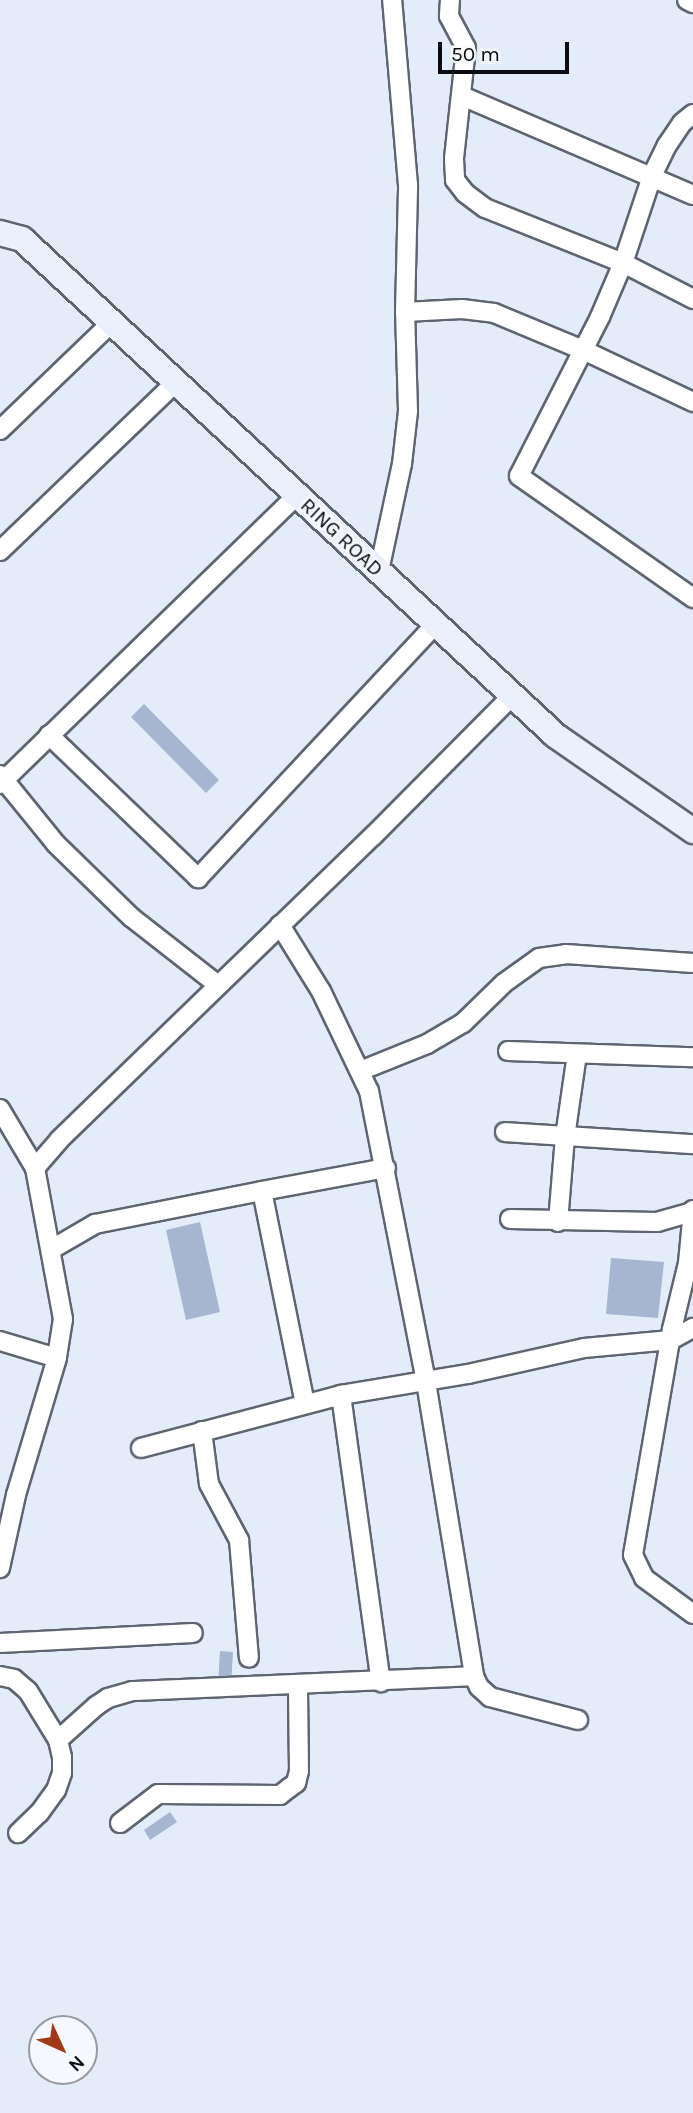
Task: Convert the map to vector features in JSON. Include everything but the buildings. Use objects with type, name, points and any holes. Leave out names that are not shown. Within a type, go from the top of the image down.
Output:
[{"type":"main road","name":"RING ROAD","points":[[0,233],[22,240],[556,736],[693,831]]},
{"type":"street","points":[[379,571],[402,464],[408,411],[405,312],[408,185],[392,0]]},
{"type":"street","points":[[450,0],[449,16],[466,48],[454,159],[455,180],[465,193],[485,208],[623,263],[693,299]]},
{"type":"street","points":[[687,0],[693,3]]},
{"type":"street","points":[[462,96],[693,195]]},
{"type":"street","points":[[693,114],[682,123],[667,145],[652,176],[623,263],[583,350],[519,476],[693,598]]},
{"type":"street","points":[[405,312],[461,309],[494,313],[583,350],[693,402]]},
{"type":"street","points":[[0,430],[111,323]]},
{"type":"street","points":[[0,551],[176,382]]},
{"type":"street","points":[[218,985],[131,917],[57,844],[1,779],[297,495]]},
{"type":"street","points":[[49,735],[198,878],[436,624]]},
{"type":"street","points":[[35,1168],[59,1140],[513,695]]},
{"type":"street","points":[[280,925],[321,991],[369,1091],[426,1382],[474,1676],[479,1687],[490,1697],[578,1720]]},
{"type":"street","points":[[360,1071],[427,1044],[463,1023],[504,983],[539,958],[566,954],[693,963]]},
{"type":"street","points":[[508,1051],[693,1057]]},
{"type":"street","points":[[558,1222],[565,1137],[577,1054]]},
{"type":"street","points":[[0,1109],[35,1168],[63,1319],[57,1358],[8,1493],[0,1568]]},
{"type":"street","points":[[505,1132],[693,1144]]},
{"type":"street","points":[[52,1249],[95,1224],[386,1168]]},
{"type":"street","points":[[262,1191],[305,1404]]},
{"type":"street","points":[[510,1219],[657,1222],[693,1211],[688,1263],[671,1340],[633,1555],[643,1578],[693,1614]]},
{"type":"street","points":[[141,1448],[341,1395],[426,1382],[584,1348],[671,1340],[693,1328]]},
{"type":"street","points":[[0,1341],[57,1358]]},
{"type":"street","points":[[341,1395],[381,1682]]},
{"type":"street","points":[[202,1431],[209,1484],[239,1540],[249,1658]]},
{"type":"street","points":[[0,1643],[193,1633]]},
{"type":"street","points":[[0,1676],[14,1679],[28,1691],[58,1740],[62,1773],[56,1790],[39,1813],[18,1833]]},
{"type":"street","points":[[58,1740],[96,1706],[132,1691],[298,1686],[474,1676]]},
{"type":"street","points":[[120,1823],[158,1794],[280,1795],[296,1783],[299,1771],[298,1686]]}]
